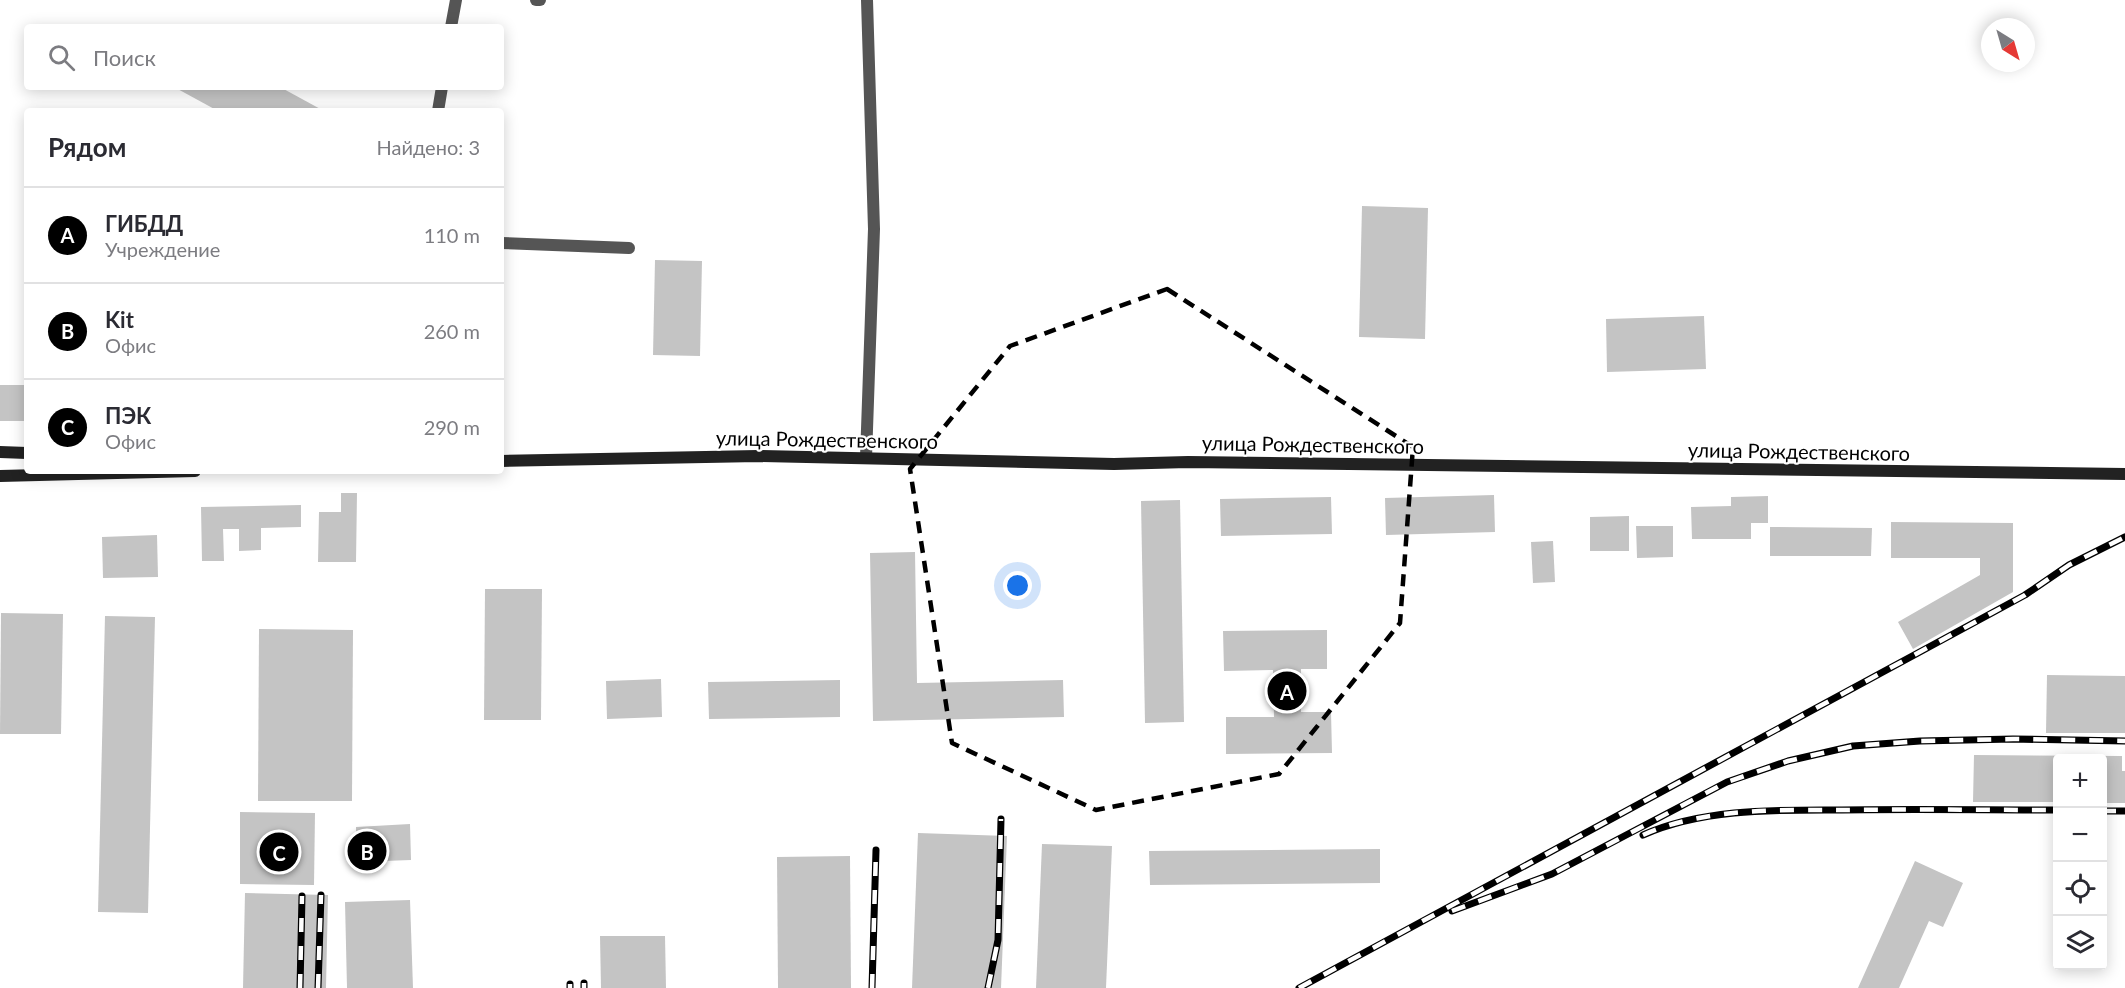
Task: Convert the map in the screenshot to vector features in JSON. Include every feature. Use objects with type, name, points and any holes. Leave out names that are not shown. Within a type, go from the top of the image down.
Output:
[{"type":"main road","points":[[0,452],[24,453]]},
{"type":"main road","name":"улица Рождественского","points":[[504,461],[758,456],[1114,464],[1188,462],[2125,474]]},
{"type":"main road","points":[[0,476],[78,474]]},
{"type":"street","points":[[452,24],[456,0]]},
{"type":"street","points":[[866,458],[874,229],[867,0]]},
{"type":"street","points":[[438,108],[442,90]]},
{"type":"street","points":[[504,243],[629,248]]},
{"type":"highlighted area","points":[[1167,289],[1413,447],[1400,623],[1279,774],[1096,810],[952,743],[910,469],[1010,346]]},
{"type":"building","points":[[180,90],[286,90],[318,108],[212,108]]},
{"type":"building","points":[[1362,206],[1428,208],[1425,339],[1359,337]]},
{"type":"building","points":[[655,260],[702,261],[700,356],[653,355]]},
{"type":"building","points":[[1704,316],[1706,369],[1607,372],[1606,319]]},
{"type":"building","points":[[0,385],[24,385],[24,421],[0,421]]},
{"type":"building","points":[[341,493],[357,493],[356,562],[318,562],[319,512],[341,512]]},
{"type":"building","points":[[1494,495],[1495,532],[1386,535],[1385,498]]},
{"type":"building","points":[[1768,496],[1768,523],[1751,523],[1751,539],[1692,539],[1691,507],[1731,506],[1731,497]]},
{"type":"building","points":[[1331,497],[1332,534],[1221,536],[1220,499]]},
{"type":"building","points":[[1180,500],[1184,722],[1145,723],[1141,501]]},
{"type":"building","points":[[301,505],[301,527],[261,528],[261,550],[239,551],[239,529],[223,529],[224,561],[202,561],[201,507]]},
{"type":"building","points":[[1629,516],[1629,551],[1590,551],[1590,517]]},
{"type":"building","points":[[1891,522],[2013,523],[2013,592],[1913,649],[1898,622],[1980,575],[1980,558],[1891,558]]},
{"type":"building","points":[[1636,526],[1673,526],[1673,557],[1637,558]]},
{"type":"building","points":[[1770,527],[1872,528],[1871,556],[1770,556]]},
{"type":"building","points":[[157,535],[158,577],[103,578],[102,537]]},
{"type":"building","points":[[1553,541],[1555,582],[1533,583],[1531,542]]},
{"type":"building","points":[[915,552],[917,683],[1063,680],[1064,717],[873,721],[870,553]]},
{"type":"building","points":[[485,589],[542,589],[541,720],[484,720]]},
{"type":"building","points":[[1,613],[63,614],[61,734],[0,734]]},
{"type":"building","points":[[105,616],[155,617],[148,913],[98,912]]},
{"type":"building","points":[[259,629],[353,630],[352,801],[258,801]]},
{"type":"building","points":[[1327,630],[1327,669],[1301,669],[1301,712],[1331,712],[1332,753],[1226,754],[1226,717],[1274,717],[1273,670],[1224,671],[1223,631]]},
{"type":"building","points":[[2047,675],[2125,676],[2125,733],[2046,733]]},
{"type":"building","points":[[661,679],[662,717],[607,719],[606,681]]},
{"type":"building","points":[[840,680],[840,717],[709,719],[708,682]]},
{"type":"building","points":[[1974,755],[2053,756],[2053,802],[1973,802]]},
{"type":"building","points":[[2107,756],[2122,756],[2122,771],[2125,771],[2125,803],[2107,803]]},
{"type":"building","points":[[240,812],[315,813],[314,885],[240,884]]},
{"type":"building","points":[[410,824],[411,860],[357,862],[356,827]]},
{"type":"building","points":[[918,833],[1007,836],[1001,988],[912,988]]},
{"type":"building","points":[[1042,844],[1112,846],[1106,988],[1036,988]]},
{"type":"building","points":[[1380,849],[1380,883],[1150,885],[1149,851]]},
{"type":"building","points":[[850,856],[851,988],[778,988],[777,857]]},
{"type":"building","points":[[1915,861],[1963,883],[1943,927],[1929,921],[1899,988],[1858,988]]},
{"type":"building","points":[[245,893],[328,895],[326,988],[243,988]]},
{"type":"building","points":[[410,900],[413,988],[347,988],[345,902]]},
{"type":"building","points":[[600,936],[665,936],[666,988],[601,988]]},
{"type":"railway","points":[[1299,988],[2025,595],[2069,565],[2125,537]]},
{"type":"railway","points":[[1452,911],[1552,874],[1727,782],[1788,761],[1853,746],[1920,741],[2013,739],[2125,741]]},
{"type":"railway","points":[[1643,835],[1690,820],[1741,812],[2053,810]]},
{"type":"railway","points":[[2107,811],[2125,811]]},
{"type":"railway","points":[[988,988],[998,940],[1001,819]]},
{"type":"railway","points":[[872,988],[876,850]]},
{"type":"railway","points":[[318,988],[321,895]]},
{"type":"railway","points":[[300,988],[302,896]]},
{"type":"railway","points":[[584,983],[584,988]]},
{"type":"place","name":"ГИБДД","points":[[1287,691]]},
{"type":"place","name":"Kit","points":[[367,851]]},
{"type":"place","name":"ПЭК","points":[[279,852]]}]
